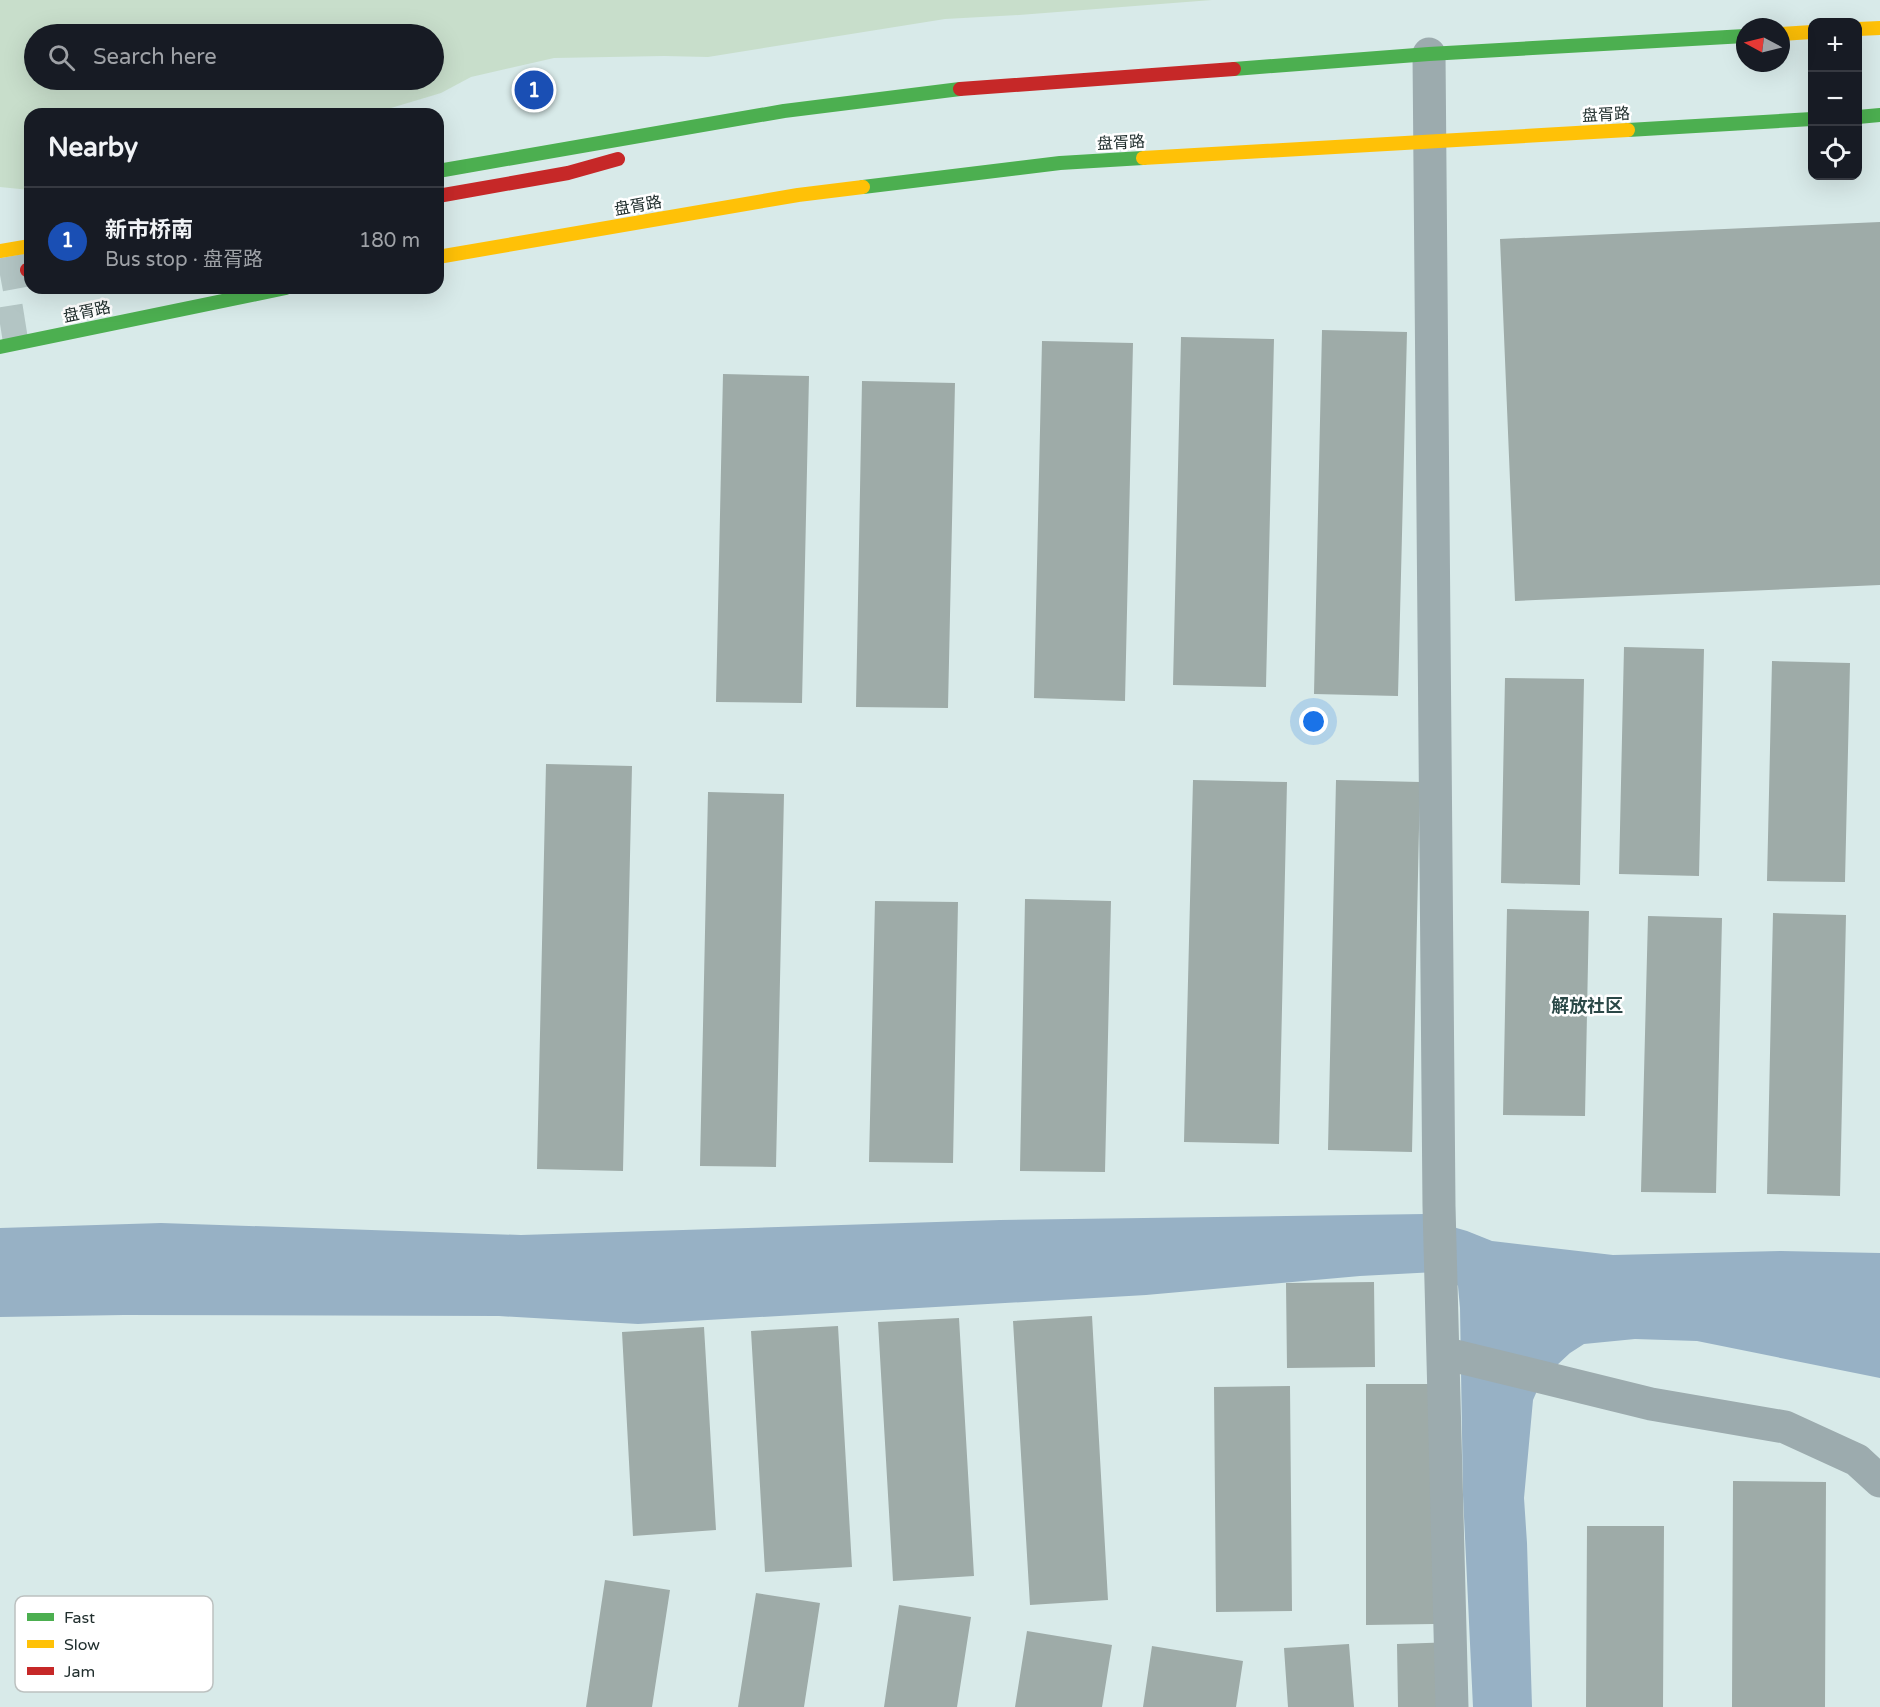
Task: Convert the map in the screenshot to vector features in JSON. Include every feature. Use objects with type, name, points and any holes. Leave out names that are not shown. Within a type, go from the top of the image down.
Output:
[{"type":"main road","points":[[1862,29],[1880,28]]},
{"type":"main road","points":[[1790,33],[1808,32]]},
{"type":"main road","points":[[444,170],[784,111],[961,88],[1429,54],[1736,37]]},
{"type":"main road","points":[[659,147],[784,111]]},
{"type":"main road","points":[[1862,117],[1880,115]]},
{"type":"main road","name":"盘胥路","points":[[444,256],[798,195],[1060,164],[1808,119]]},
{"type":"main road","points":[[444,195],[568,173],[636,154]]},
{"type":"main road","points":[[627,211],[798,195]]},
{"type":"main road","points":[[0,251],[24,247]]},
{"type":"main road","name":"盘胥路","points":[[0,347],[257,294]]},
{"type":"street","points":[[1429,54],[1439,1206],[1441,1282],[1449,1354],[1452,1707]]},
{"type":"street","points":[[1449,1354],[1651,1404],[1785,1427],[1857,1460],[1880,1481]]},
{"type":"green space","points":[[0,0],[1212,0],[945,19],[708,57],[554,58],[471,77],[441,93],[391,108],[24,108],[24,189],[0,187]]},
{"type":"water","points":[[1425,1214],[1492,1241],[1613,1255],[1781,1251],[1880,1253],[1880,1378],[1697,1341],[1635,1339],[1584,1344],[1570,1353],[1540,1384],[1533,1400],[1524,1498],[1532,1707],[1473,1707],[1463,1495],[1460,1308],[1458,1286],[1450,1277],[1436,1272],[1360,1276],[1146,1295],[638,1324],[499,1316],[0,1317],[0,1228],[161,1223],[521,1235],[1000,1220]]},
{"type":"building","points":[[1880,222],[1880,585],[1515,601],[1500,239]]},
{"type":"building","points":[[1322,330],[1407,332],[1398,696],[1314,694]]},
{"type":"building","points":[[1181,337],[1274,339],[1266,687],[1173,685]]},
{"type":"building","points":[[1042,341],[1133,343],[1125,701],[1034,698]]},
{"type":"building","points":[[723,374],[809,376],[802,703],[716,702]]},
{"type":"building","points":[[862,381],[955,383],[948,708],[856,707]]},
{"type":"building","points":[[1624,647],[1704,649],[1699,876],[1619,874]]},
{"type":"building","points":[[1772,661],[1850,663],[1845,882],[1767,881]]},
{"type":"building","points":[[1505,678],[1584,679],[1580,885],[1501,883]]},
{"type":"building","points":[[546,764],[632,766],[623,1171],[537,1169]]},
{"type":"building","points":[[1193,780],[1287,782],[1279,1144],[1184,1142]]},
{"type":"building","points":[[1336,780],[1420,782],[1412,1152],[1328,1150]]},
{"type":"building","points":[[708,792],[784,794],[776,1167],[700,1166]]},
{"type":"building","points":[[1025,899],[1111,901],[1105,1172],[1020,1171]]},
{"type":"building","points":[[875,901],[958,902],[953,1163],[869,1162]]},
{"type":"building","points":[[1507,909],[1589,911],[1585,1116],[1503,1115]]},
{"type":"building","points":[[1773,913],[1846,915],[1840,1196],[1767,1194]]},
{"type":"building","points":[[1648,916],[1722,918],[1716,1193],[1641,1192]]},
{"type":"building","points":[[1374,1282],[1375,1367],[1287,1368],[1286,1283]]},
{"type":"building","points":[[1092,1316],[1108,1600],[1030,1605],[1013,1321]]},
{"type":"building","points":[[959,1318],[974,1576],[893,1581],[878,1322]]},
{"type":"building","points":[[838,1326],[852,1567],[765,1572],[751,1331]]},
{"type":"building","points":[[704,1327],[716,1530],[633,1536],[622,1332]]},
{"type":"building","points":[[1366,1384],[1434,1384],[1434,1624],[1366,1625]]},
{"type":"building","points":[[1290,1386],[1292,1611],[1216,1612],[1214,1387]]},
{"type":"building","points":[[1733,1481],[1826,1482],[1825,1707],[1732,1707]]},
{"type":"building","points":[[1587,1526],[1664,1526],[1663,1707],[1586,1707]]},
{"type":"building","points":[[605,1580],[670,1590],[652,1707],[586,1707]]},
{"type":"building","points":[[756,1593],[820,1603],[804,1707],[738,1707]]},
{"type":"building","points":[[899,1605],[971,1617],[957,1707],[884,1707]]},
{"type":"building","points":[[1027,1631],[1112,1645],[1102,1707],[1015,1707]]},
{"type":"building","points":[[1455,1642],[1456,1707],[1398,1707],[1397,1644]]},
{"type":"building","points":[[1349,1644],[1354,1707],[1288,1707],[1284,1648]]},
{"type":"building","points":[[1152,1646],[1243,1661],[1236,1707],[1143,1707]]},
{"type":"tunnel","points":[[0,275],[24,271]]},
{"type":"tunnel","points":[[0,324],[25,320]]},
{"type":"traffic: fast","points":[[1234,69],[1429,54],[1736,37]]},
{"type":"traffic: fast","points":[[444,170],[784,111],[960,89]]},
{"type":"traffic: fast","points":[[1862,117],[1880,115]]},
{"type":"traffic: fast","points":[[1628,130],[1808,119]]},
{"type":"traffic: fast","points":[[863,187],[1060,163],[1143,158]]},
{"type":"traffic: fast","points":[[0,347],[257,294]]},
{"type":"traffic: slow","points":[[1862,29],[1880,28]]},
{"type":"traffic: slow","points":[[1790,33],[1808,32]]},
{"type":"traffic: slow","points":[[1143,158],[1628,130]]},
{"type":"traffic: slow","points":[[444,256],[798,195],[863,187]]},
{"type":"traffic: slow","points":[[0,251],[24,247]]},
{"type":"traffic: jam","points":[[960,89],[1234,69]]},
{"type":"traffic: jam","points":[[444,195],[568,173],[618,159]]},
{"type":"place","name":"新市桥南","points":[[534,90]]},
{"type":"district","name":"解放社区","points":[[1587,1006]]}]
